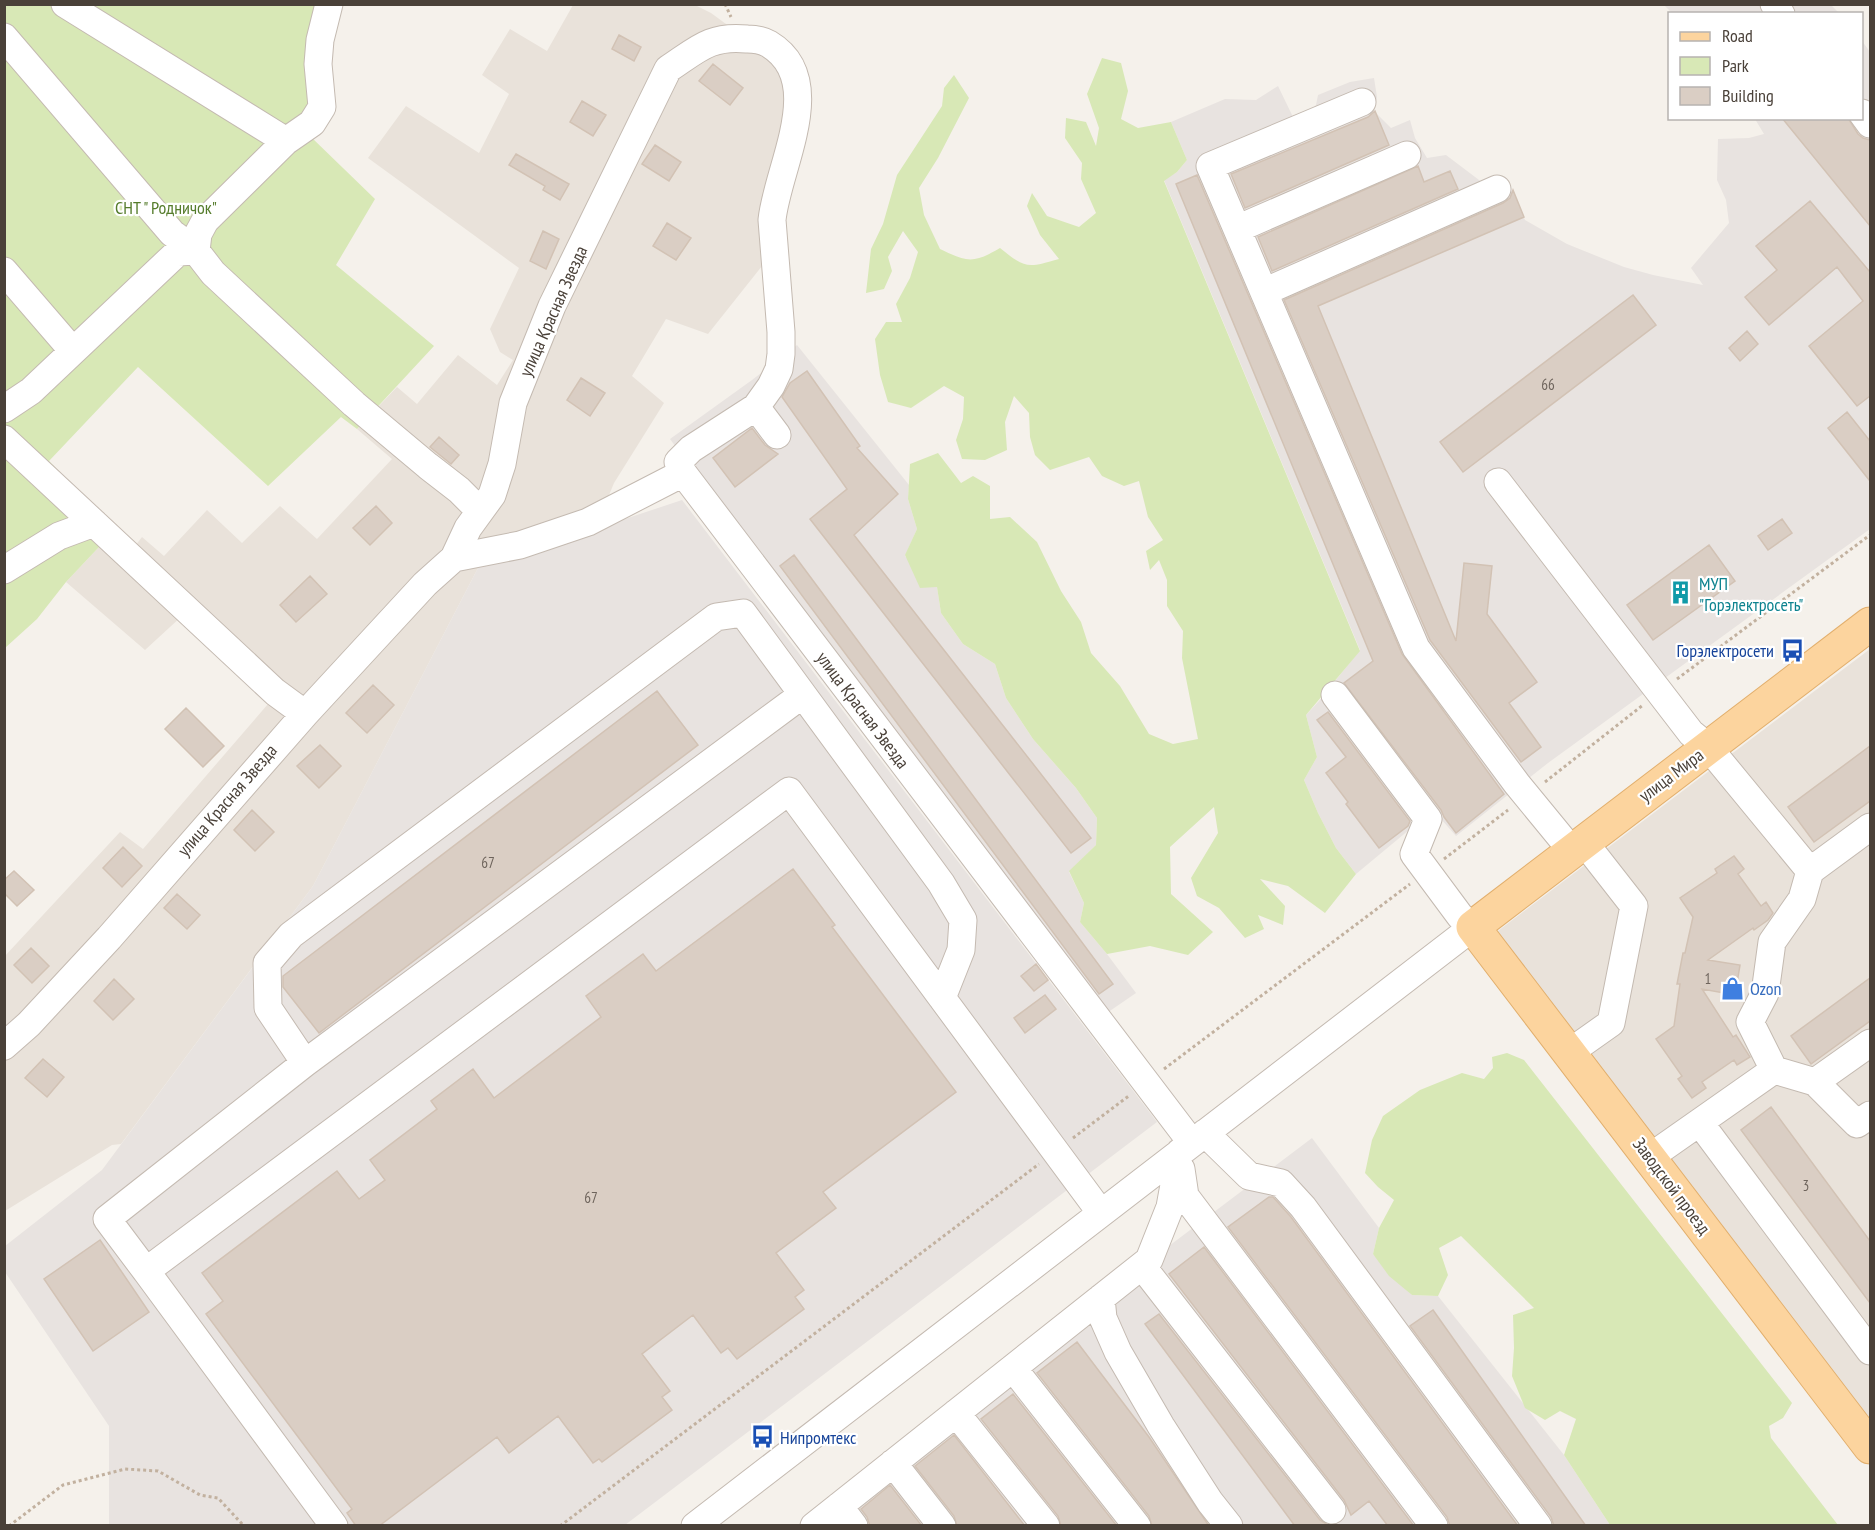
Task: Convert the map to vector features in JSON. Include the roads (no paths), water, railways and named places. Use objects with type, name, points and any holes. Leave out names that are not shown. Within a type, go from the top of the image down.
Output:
[{"type":"main road","name":"улица Мира","points":[[1473,927],[1870,624]]},
{"type":"main road","name":"Заводской проезд","points":[[1473,927],[1870,1447]]},
{"type":"street","points":[[64,4],[286,141]]},
{"type":"street","points":[[196,251],[198,234],[205,221],[286,141],[312,123],[322,107],[318,64],[320,40],[329,4]]},
{"type":"street","points":[[4,37],[171,233],[196,251],[213,273],[338,388],[459,490],[480,511]]},
{"type":"street","name":"улица Красная Звезда","points":[[4,1047],[29,1024],[109,938],[305,714],[425,584],[454,558],[468,528],[492,495],[502,464],[513,403],[552,306],[668,69],[702,45],[723,38],[764,40],[777,49],[790,64],[798,84],[795,127],[774,201],[772,220],[781,332],[779,369],[771,386],[756,407]]},
{"type":"street","points":[[1362,102],[1210,166],[1416,648],[1527,796],[1634,906],[1611,1023],[1570,1052]]},
{"type":"street","points":[[1237,229],[1407,155]]},
{"type":"street","points":[[1264,292],[1497,189]]},
{"type":"street","points":[[4,409],[31,391],[178,252],[196,251]]},
{"type":"street","points":[[4,271],[73,351]]},
{"type":"street","points":[[683,472],[678,462],[691,449],[756,407],[777,435]]},
{"type":"street","points":[[4,439],[274,692],[305,714]]},
{"type":"street","name":"улица Красная Звезда","points":[[454,558],[520,544],[588,522],[683,472],[1192,1143],[1249,1176],[1281,1184],[1303,1207],[1538,1526]]},
{"type":"street","points":[[1498,482],[1691,733],[1708,747],[1810,871]]},
{"type":"street","points":[[4,570],[59,536],[94,523]]},
{"type":"street","points":[[305,1063],[268,1008],[267,963],[291,935],[716,617],[742,613],[941,884],[963,920],[961,950],[942,998]]},
{"type":"street","points":[[334,1526],[107,1220],[305,1063],[802,694]]},
{"type":"street","points":[[694,1526],[1473,927],[1460,916],[1414,854],[1428,819],[1335,695]]},
{"type":"street","points":[[146,1271],[789,791],[1101,1213]]},
{"type":"street","points":[[1870,827],[1810,871],[1802,899],[1772,942],[1765,993],[1750,1022],[1774,1070],[1815,1082],[1857,1124],[1870,1115]]},
{"type":"street","points":[[1815,1082],[1870,1043]]},
{"type":"street","points":[[1650,1157],[1774,1070]]},
{"type":"street","points":[[1700,1123],[1870,1351]]},
{"type":"street","points":[[814,1526],[846,1516],[893,1463],[1149,1260],[1192,1143]]},
{"type":"street","points":[[1192,1143],[1185,1196],[1434,1526]]},
{"type":"street","points":[[1142,1266],[1332,1510]]},
{"type":"street","points":[[1101,1298],[1102,1318],[1119,1352],[1161,1426],[1210,1502],[1229,1526]]},
{"type":"street","points":[[1013,1368],[1137,1526]]},
{"type":"street","points":[[956,1413],[1046,1526]]},
{"type":"street","points":[[893,1463],[942,1526]]},
{"type":"place","name":"МУП \"Горэлектросеть\"","points":[[1681,593]]},
{"type":"place","name":"Горэлектросети","points":[[1792,650]]},
{"type":"place","name":"Ozon","points":[[1732,988]]},
{"type":"place","name":"Нипромтекс","points":[[762,1437]]},
{"type":"park label","name":"СНТ \" Родничок\"","points":[[166,207]]}]
